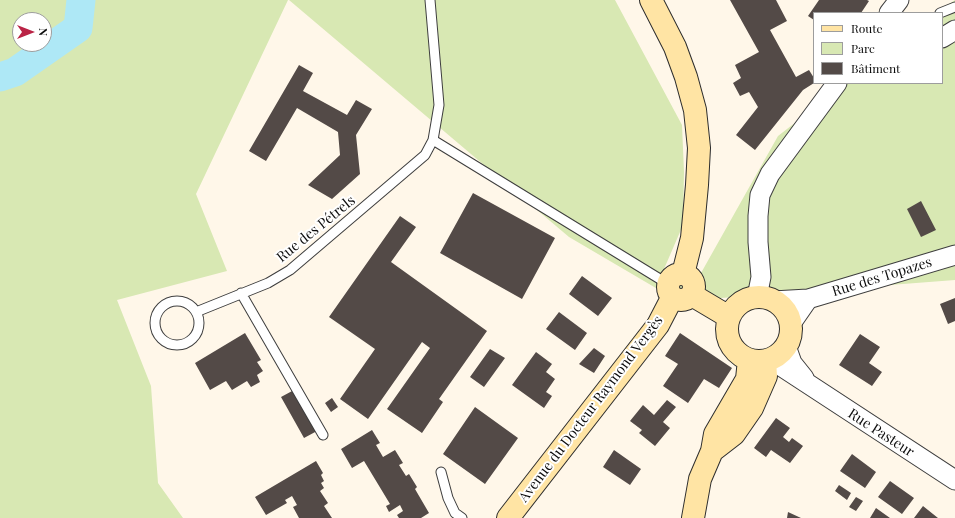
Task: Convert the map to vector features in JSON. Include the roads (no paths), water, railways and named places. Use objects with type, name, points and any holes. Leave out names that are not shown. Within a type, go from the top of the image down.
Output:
[{"type":"main road","name":"Avenue du Docteur Raymond Vergès","points":[[508,518],[658,325],[679,288],[692,238],[699,148],[695,110],[677,53],[651,0]]},
{"type":"main road","points":[[679,288],[729,317]]},
{"type":"main road","points":[[693,518],[700,479],[712,451],[734,434],[752,408],[771,354],[788,315],[782,307],[765,299],[740,303],[729,317],[727,332],[731,346],[742,356],[771,354]]},
{"type":"street","points":[[943,37],[955,30]]},
{"type":"street","points":[[765,299],[758,242],[760,195],[770,174],[836,84]]},
{"type":"street","name":"Rue des Topazes","points":[[765,299],[808,299],[955,255]]},
{"type":"street","points":[[771,354],[808,299]]},
{"type":"street","name":"Rue Pasteur","points":[[771,354],[781,374],[808,384],[848,412],[955,480]]},
{"type":"street","name":"Rue Pasteur","points":[[771,354],[792,363],[808,384]]},
{"type":"lane","name":"Rue des Pétrels","points":[[196,312],[268,283],[290,270],[425,156],[432,140],[439,105],[430,0]]},
{"type":"lane","points":[[942,12],[955,7]]},
{"type":"lane","points":[[432,140],[679,288]]},
{"type":"lane","points":[[241,293],[323,435]]},
{"type":"lane","points":[[180,301],[190,305],[196,312],[199,322],[198,332],[192,340],[183,345],[173,346],[164,342],[157,335],[154,325],[156,315],[166,304],[180,301]]},
{"type":"lane","points":[[441,472],[448,498],[456,513],[462,518]]},
{"type":"waterway","points":[[0,77],[15,72],[78,28],[81,0]]}]
